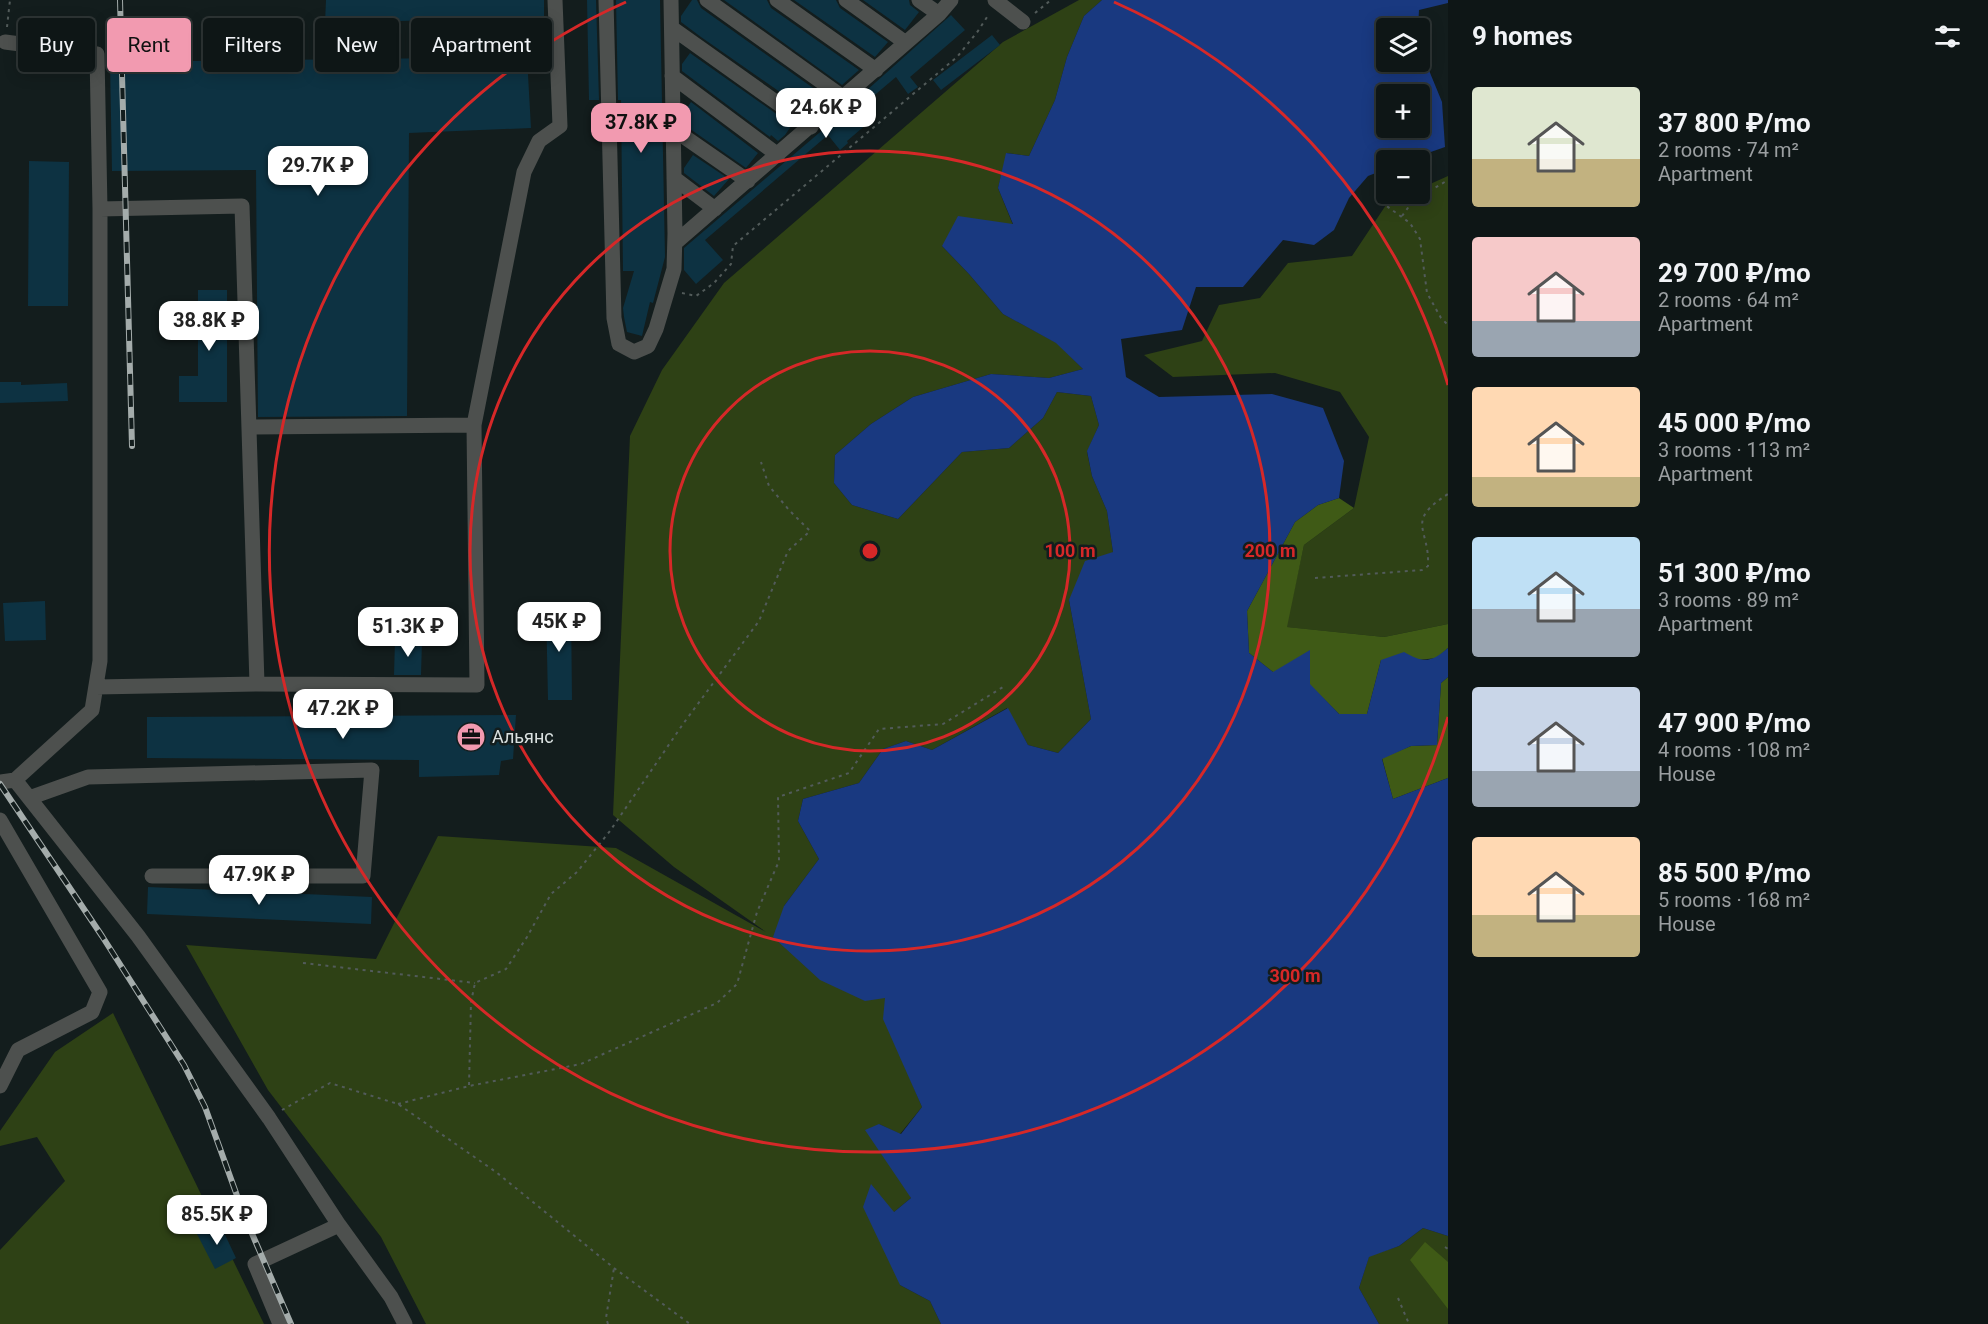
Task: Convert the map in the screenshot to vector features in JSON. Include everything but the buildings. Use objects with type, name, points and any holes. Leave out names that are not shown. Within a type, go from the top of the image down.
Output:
[{"type":"lane","points":[[96,687],[257,684],[477,685],[474,425],[524,172],[539,141],[560,126],[555,0]]},
{"type":"lane","points":[[606,0],[614,318],[619,344],[634,352],[648,346],[656,329],[674,269],[671,0]]},
{"type":"lane","points":[[707,0],[844,98]]},
{"type":"lane","points":[[777,0],[876,70]]},
{"type":"lane","points":[[846,0],[906,43]]},
{"type":"lane","points":[[920,0],[939,14]]},
{"type":"lane","points":[[675,243],[876,70],[939,14],[951,0]]},
{"type":"lane","points":[[995,1],[1023,22]]},
{"type":"lane","points":[[672,28],[811,127]]},
{"type":"lane","points":[[5,42],[97,54],[100,209],[100,649],[96,687],[92,710],[8,781],[29,798],[138,936],[269,1118],[339,1225],[391,1297],[405,1324]]},
{"type":"lane","points":[[672,76],[778,155]]},
{"type":"lane","points":[[673,129],[748,181]]},
{"type":"lane","points":[[674,178],[715,208]]},
{"type":"lane","points":[[100,209],[242,206],[257,684]]},
{"type":"lane","points":[[249,427],[474,425]]},
{"type":"lane","points":[[29,798],[88,777],[372,770],[363,876],[152,876]]},
{"type":"lane","points":[[0,820],[100,992],[92,1012],[18,1050],[0,1086]]},
{"type":"lane","points":[[280,1324],[255,1264],[339,1225]]},
{"type":"path","points":[[5,42],[10,0]]},
{"type":"path","points":[[1023,22],[1052,0]]},
{"type":"path","points":[[667,290],[696,296],[714,283],[731,264],[733,246],[957,57],[978,31],[995,1]]},
{"type":"path","points":[[1402,216],[1413,201],[1448,180]]},
{"type":"path","points":[[1384,204],[1410,223],[1420,239],[1427,293],[1441,318],[1448,324]]},
{"type":"path","points":[[303,963],[475,983],[506,969],[551,894],[577,872],[610,831],[683,724],[759,621],[789,551],[810,531],[769,486],[761,462]]},
{"type":"path","points":[[1315,578],[1422,570],[1428,566],[1428,556],[1422,536],[1421,522],[1430,505],[1448,494]]},
{"type":"path","points":[[398,1104],[468,1086],[581,1064],[717,1003],[737,984],[758,912],[779,861],[778,797],[849,773],[879,729],[943,724],[1003,687]]},
{"type":"path","points":[[468,1086],[471,1002],[475,983]]},
{"type":"path","points":[[269,1118],[330,1083],[398,1104],[496,1172],[614,1268],[690,1324]]},
{"type":"path","points":[[608,1324],[606,1318],[614,1268]]},
{"type":"path","points":[[1398,1298],[1409,1324]]},
{"type":"green space","points":[[1079,0],[1102,0],[1084,16],[1067,57],[1055,100],[1029,156],[1007,153],[998,188],[1013,225],[942,246],[1003,314],[1057,343],[1083,369],[1049,378],[991,374],[913,397],[871,424],[835,455],[834,483],[852,505],[898,519],[962,452],[1009,448],[1043,418],[1057,392],[1091,396],[1099,425],[1087,452],[1092,476],[1107,511],[1113,552],[1069,600],[1091,719],[1058,753],[1028,745],[1007,708],[932,750],[906,741],[883,749],[859,783],[803,799],[798,821],[819,859],[784,906],[885,998],[909,1076],[922,1107],[900,1134],[879,1124],[911,1198],[894,1212],[900,1285],[930,1301],[941,1324],[426,1324],[381,1237],[268,1090],[186,945],[376,959],[438,836],[616,848],[766,932],[674,867],[613,815],[630,436],[662,370],[724,283],[1003,42]]},
{"type":"green space","points":[[1448,176],[1448,624],[1384,637],[1286,627],[1304,545],[1354,508],[1369,437],[1340,392],[1275,373],[1173,377],[1144,355],[1202,341],[1219,305],[1260,298],[1288,263],[1352,256],[1387,204],[1430,204],[1430,184]]},
{"type":"green space","points":[[1339,498],[1354,508],[1304,545],[1287,627],[1384,637],[1448,624],[1448,648],[1437,658],[1381,660],[1367,714],[1339,714],[1309,684],[1273,672],[1249,653],[1247,611],[1295,522],[1318,505]]},
{"type":"green space","points":[[1448,677],[1448,778],[1393,799],[1382,758],[1411,746],[1437,745],[1441,683]]},
{"type":"green space","points":[[113,1013],[264,1324],[0,1324],[0,1250],[65,1181],[37,1137],[0,1146],[0,1131],[55,1052]]},
{"type":"green space","points":[[1423,1228],[1448,1236],[1448,1324],[1379,1324],[1359,1288],[1369,1256],[1399,1246]]},
{"type":"green space","points":[[1425,1242],[1448,1262],[1448,1309],[1410,1260]]},
{"type":"water","points":[[1102,0],[1448,0],[1448,3],[1419,10],[1419,18],[1376,18],[1376,72],[1430,72],[1442,102],[1445,147],[1430,152],[1430,150],[1376,150],[1376,173],[1368,176],[1349,198],[1334,230],[1314,245],[1283,240],[1243,287],[1196,287],[1182,330],[1121,339],[1126,377],[1159,397],[1272,394],[1323,408],[1344,461],[1339,498],[1318,505],[1295,522],[1247,611],[1249,653],[1273,672],[1310,650],[1310,684],[1339,714],[1367,714],[1381,660],[1404,652],[1427,660],[1448,648],[1448,677],[1441,683],[1437,745],[1411,746],[1382,759],[1393,799],[1448,778],[1448,1236],[1423,1228],[1399,1246],[1369,1257],[1359,1288],[1379,1324],[941,1324],[930,1301],[900,1285],[863,1207],[871,1184],[894,1212],[911,1198],[865,1130],[879,1124],[901,1134],[922,1107],[883,1019],[885,998],[865,1001],[820,980],[773,937],[784,906],[819,859],[798,821],[803,799],[859,783],[883,749],[906,741],[932,750],[1008,708],[1028,745],[1058,753],[1091,719],[1069,600],[1085,561],[1113,552],[1107,511],[1092,476],[1087,451],[1099,425],[1091,396],[1057,392],[1043,418],[1009,448],[962,452],[898,519],[852,505],[834,483],[835,455],[871,424],[913,397],[991,374],[1049,378],[1083,369],[1056,343],[1003,314],[942,246],[958,216],[1013,224],[998,188],[1006,153],[1029,156],[1055,100],[1067,57],[1084,16]]},
{"type":"railway","points":[[120,0],[132,446]]},
{"type":"railway","points":[[0,784],[102,936],[184,1065],[205,1107],[244,1215],[291,1324]]},
{"type":"place","name":"Альянс","points":[[471,737]]}]
